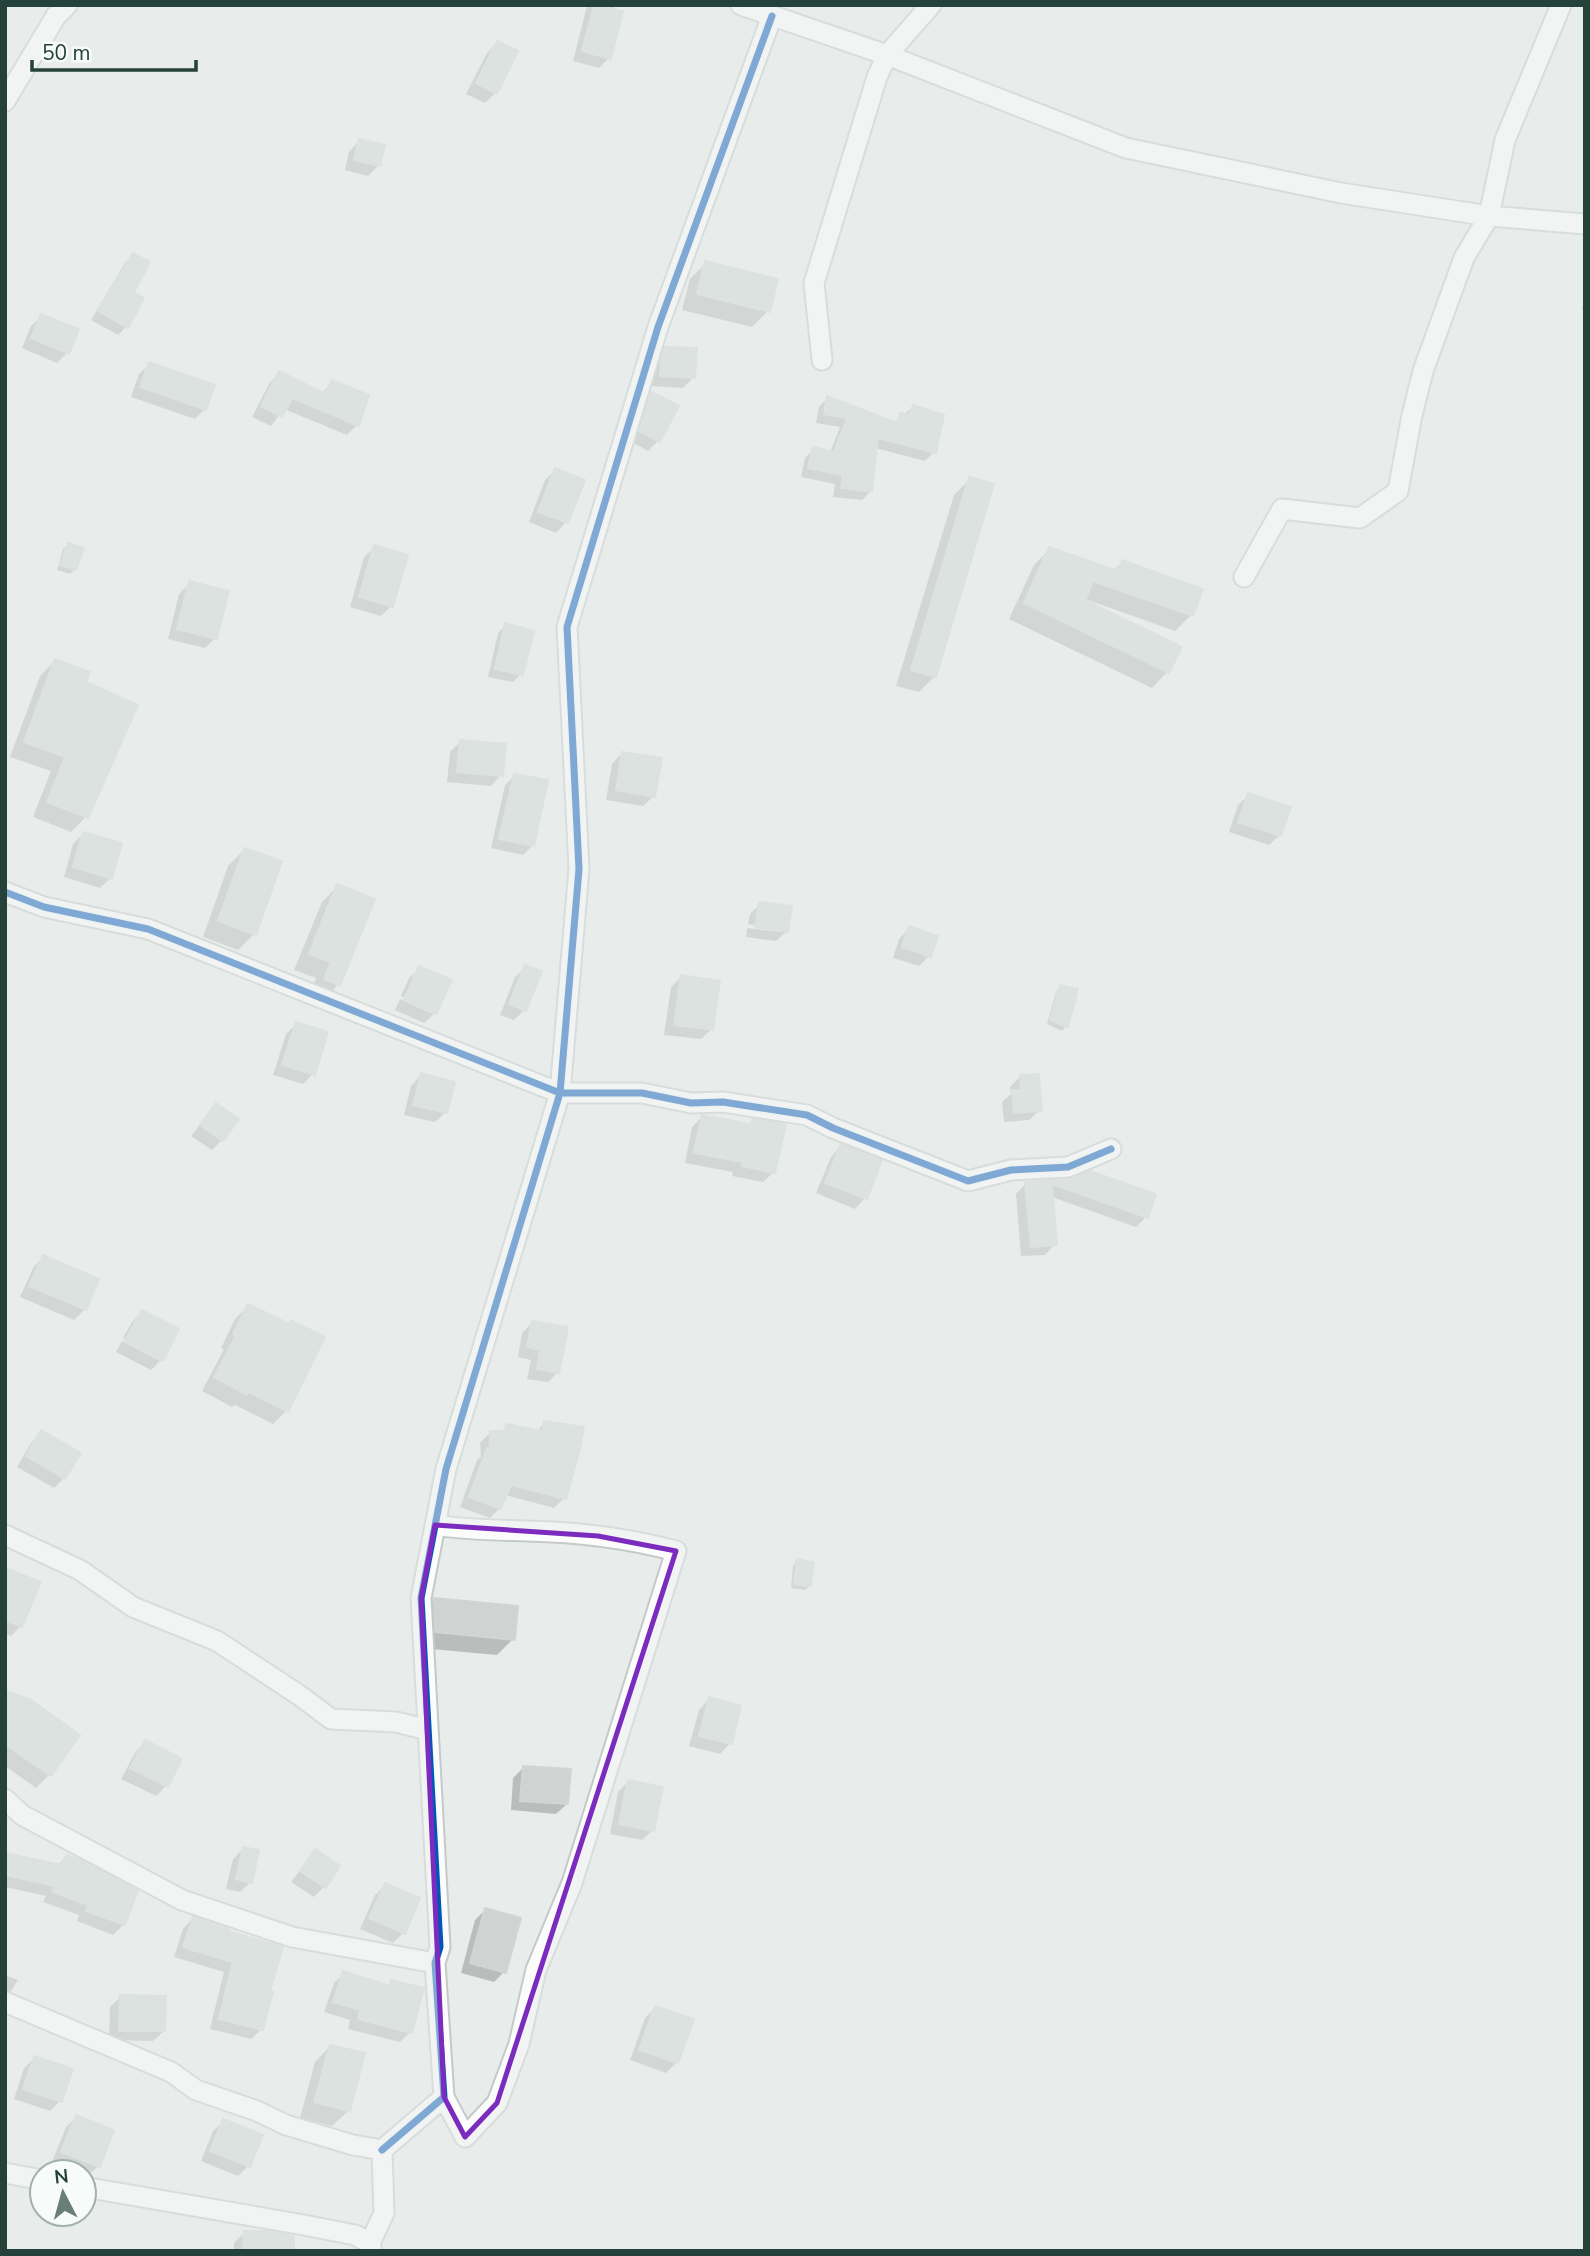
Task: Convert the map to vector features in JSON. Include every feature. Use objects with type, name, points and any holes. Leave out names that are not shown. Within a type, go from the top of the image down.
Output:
[{"type":"street","points":[[5,101],[56,16],[67,5]]},
{"type":"street","points":[[741,5],[887,55],[1126,148],[1341,193],[1489,216],[1585,224]]},
{"type":"street","points":[[822,360],[814,283],[877,78],[887,55],[931,5]]},
{"type":"street","points":[[1244,577],[1282,509],[1360,518],[1398,491],[1423,371],[1464,258],[1489,216],[1505,140],[1561,5]]},
{"type":"street","points":[[435,1525],[481,1531],[598,1536],[640,1541],[676,1551],[572,1883],[536,1970],[519,2044],[497,2103],[466,2137],[444,2097],[435,1963],[440,1947],[421,1598],[435,1525],[446,1469],[560,1093],[579,869],[567,627],[658,327],[772,16]]},
{"type":"street","points":[[5,892],[44,907],[148,929],[560,1093],[642,1093],[691,1103],[723,1102],[807,1115],[833,1128],[968,1181],[1011,1170],[1068,1167],[1111,1149]]},
{"type":"street","points":[[5,1535],[80,1570],[133,1607],[217,1641],[331,1719],[396,1722],[428,1730]]},
{"type":"street","points":[[5,1799],[22,1815],[182,1900],[292,1937],[435,1963]]},
{"type":"street","points":[[5,2002],[171,2072],[196,2090],[257,2110],[286,2125],[353,2145],[382,2150]]},
{"type":"street","points":[[382,2150],[444,2097]]},
{"type":"street","points":[[98,2189],[355,2235],[371,2247],[384,2213],[382,2150]]},
{"type":"street","points":[[5,2173],[28,2177]]},
{"type":"highlighted area","points":[[435,1525],[598,1536],[676,1551],[497,2103],[465,2137],[444,2097],[421,1598]]},
{"type":"building","points":[[594,5],[623,11],[611,59],[582,51]]},
{"type":"building","points":[[497,41],[518,51],[497,94],[476,83]]},
{"type":"building","points":[[359,139],[385,145],[380,166],[354,160]]},
{"type":"building","points":[[133,253],[150,262],[134,292],[144,298],[128,328],[98,311]]},
{"type":"building","points":[[705,261],[778,279],[770,312],[697,294]]},
{"type":"building","points":[[41,314],[79,329],[69,354],[31,338]]},
{"type":"building","points":[[665,347],[697,348],[695,378],[660,376]]},
{"type":"building","points":[[149,362],[215,385],[206,410],[140,387]]},
{"type":"building","points":[[279,371],[325,394],[332,380],[369,395],[359,426],[292,398],[282,417],[261,406]]},
{"type":"building","points":[[651,392],[679,406],[660,442],[639,431]]},
{"type":"building","points":[[827,396],[897,423],[900,413],[909,415],[913,405],[944,415],[936,453],[878,438],[872,492],[841,488],[843,475],[808,468],[813,447],[834,452],[847,418],[824,414]]},
{"type":"building","points":[[555,468],[585,480],[568,523],[538,512]]},
{"type":"building","points":[[969,477],[994,484],[936,677],[911,670]]},
{"type":"building","points":[[68,543],[84,548],[76,570],[60,565]]},
{"type":"building","points":[[374,545],[408,555],[393,607],[359,597]]},
{"type":"building","points":[[1049,547],[1118,571],[1122,560],[1203,589],[1193,616],[1093,581],[1085,600],[1182,647],[1169,673],[1024,603]]},
{"type":"building","points":[[189,581],[229,591],[217,639],[177,629]]},
{"type":"building","points":[[505,623],[534,631],[523,675],[495,669]]},
{"type":"building","points":[[55,659],[90,672],[86,682],[138,705],[88,818],[47,802],[65,757],[24,742]]},
{"type":"building","points":[[460,740],[506,744],[503,776],[457,772]]},
{"type":"building","points":[[622,752],[662,758],[655,797],[616,790]]},
{"type":"building","points":[[514,774],[548,780],[534,846],[499,839]]},
{"type":"building","points":[[1248,793],[1291,807],[1281,836],[1238,822]]},
{"type":"building","points":[[83,832],[122,843],[112,879],[73,867]]},
{"type":"building","points":[[244,848],[282,861],[256,935],[218,921]]},
{"type":"building","points":[[337,884],[375,899],[340,986],[324,979],[331,962],[309,954]]},
{"type":"building","points":[[759,902],[792,906],[788,932],[755,927]]},
{"type":"building","points":[[909,926],[938,936],[931,957],[902,947]]},
{"type":"building","points":[[525,965],[542,971],[526,1011],[509,1004]]},
{"type":"building","points":[[419,966],[452,980],[436,1014],[404,999]]},
{"type":"building","points":[[681,975],[720,981],[713,1030],[674,1025]]},
{"type":"building","points":[[1060,985],[1078,989],[1068,1027],[1050,1020]]},
{"type":"building","points":[[296,1022],[328,1032],[315,1075],[282,1065]]},
{"type":"building","points":[[421,1073],[455,1082],[447,1113],[413,1105]]},
{"type":"building","points":[[1039,1074],[1042,1111],[1014,1113],[1012,1090],[1021,1090],[1020,1075]]},
{"type":"building","points":[[216,1103],[239,1119],[223,1141],[200,1125]]},
{"type":"building","points":[[702,1115],[751,1124],[752,1119],[786,1124],[775,1173],[742,1166],[743,1162],[694,1153]]},
{"type":"building","points":[[841,1144],[882,1160],[867,1199],[825,1183]]},
{"type":"building","points":[[1090,1171],[1156,1194],[1148,1218],[1052,1184],[1057,1245],[1031,1247],[1025,1182],[1069,1179]]},
{"type":"building","points":[[43,1255],[99,1279],[86,1310],[29,1286]]},
{"type":"building","points":[[248,1304],[289,1324],[291,1320],[325,1337],[288,1412],[249,1392],[247,1395],[214,1377],[236,1336],[233,1334]]},
{"type":"building","points":[[142,1310],[179,1329],[163,1361],[125,1341]]},
{"type":"building","points":[[532,1321],[568,1327],[559,1373],[537,1369],[540,1350],[527,1347]]},
{"type":"building","points":[[544,1421],[584,1427],[566,1499],[511,1485],[501,1509],[469,1497],[487,1448],[490,1447],[490,1431],[505,1431],[506,1424],[542,1431]]},
{"type":"building","points":[[41,1430],[81,1453],[65,1479],[26,1456]]},
{"type":"building","points":[[797,1559],[814,1562],[811,1586],[794,1584]]},
{"type":"building","points":[[5,1568],[41,1582],[22,1627],[5,1620]]},
{"type":"building","points":[[434,1598],[518,1606],[515,1640],[435,1632]]},
{"type":"building","points":[[5,1690],[31,1700],[80,1735],[51,1776],[5,1744]]},
{"type":"building","points":[[709,1697],[741,1706],[732,1744],[699,1736]]},
{"type":"building","points":[[145,1740],[182,1759],[168,1787],[130,1768]]},
{"type":"building","points":[[523,1766],[571,1769],[568,1804],[520,1801]]},
{"type":"building","points":[[628,1780],[663,1787],[654,1831],[619,1824]]},
{"type":"building","points":[[243,1847],[259,1850],[252,1883],[236,1879]]},
{"type":"building","points":[[315,1849],[340,1866],[326,1888],[300,1871]]},
{"type":"building","points":[[5,1853],[62,1865],[66,1855],[138,1890],[125,1925],[86,1911],[89,1905],[52,1892],[55,1886],[5,1875]]},
{"type":"building","points":[[385,1883],[420,1898],[405,1934],[369,1918]]},
{"type":"building","points":[[485,1908],[521,1918],[506,1973],[470,1963]]},
{"type":"building","points":[[193,1916],[229,1929],[228,1931],[283,1947],[263,2030],[219,2019],[233,1962],[183,1947]]},
{"type":"building","points":[[343,1971],[390,1986],[391,1980],[424,1988],[412,2033],[358,2019],[360,2010],[333,2002]]},
{"type":"building","points":[[120,1995],[166,1996],[165,2031],[119,2031]]},
{"type":"building","points":[[655,2006],[694,2019],[678,2063],[639,2050]]},
{"type":"building","points":[[330,2045],[365,2053],[350,2111],[314,2102]]},
{"type":"building","points":[[34,2056],[73,2069],[62,2102],[23,2089]]},
{"type":"building","points":[[76,2115],[114,2130],[100,2167],[98,2158],[77,2158],[61,2152]]},
{"type":"building","points":[[223,2119],[263,2135],[250,2167],[210,2151]]},
{"type":"building","points":[[244,2231],[269,2231],[294,2236],[294,2251],[243,2251]]},
{"type":"cycle path","points":[[382,2150],[444,2097],[435,1963],[440,1947],[421,1598],[446,1469],[560,1093],[579,869],[567,627],[658,327],[772,16]]},
{"type":"cycle path","points":[[5,892],[44,907],[148,929],[560,1093],[642,1093],[691,1103],[723,1102],[807,1115],[833,1128],[968,1181],[1011,1170],[1068,1167],[1111,1149]]}]
